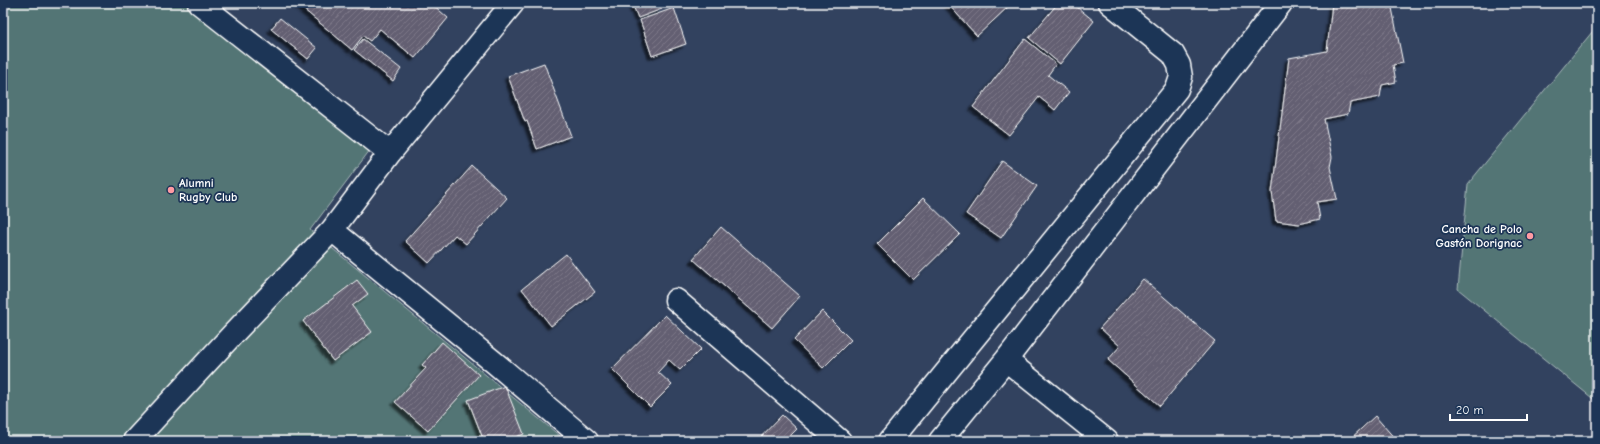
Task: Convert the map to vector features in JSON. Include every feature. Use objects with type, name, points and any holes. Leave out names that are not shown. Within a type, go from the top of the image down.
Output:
[{"type":"street","points":[[199,3],[390,153]]},
{"type":"street","points":[[134,441],[332,230],[390,153],[513,3]]},
{"type":"street","points":[[890,441],[1177,89],[1180,77],[1179,65],[1172,54],[1110,3]]},
{"type":"street","points":[[940,441],[1006,360],[1281,3]]},
{"type":"street","points":[[332,230],[495,363],[587,441]]},
{"type":"street","points":[[676,300],[840,441]]},
{"type":"street","points":[[1006,360],[1107,441]]},
{"type":"green space","name":"Alumni Rugby Club","points":[[3,3],[185,3],[370,150],[310,230],[566,441],[3,441]]},
{"type":"green space","name":"Cancha de Polo Gastón Dorignac","points":[[1597,26],[1597,402],[1458,289],[1468,184]]},
{"type":"building","points":[[296,3],[431,3],[448,18],[415,58],[380,29],[370,41],[363,36],[352,50]]},
{"type":"building","points":[[632,3],[660,3],[662,9],[638,18]]},
{"type":"building","points":[[947,3],[1006,3],[1009,6],[977,36]]},
{"type":"building","points":[[1058,3],[1072,3],[1094,21],[1060,64],[1029,38]]},
{"type":"building","points":[[1332,3],[1391,3],[1403,63],[1393,65],[1396,82],[1382,85],[1380,97],[1350,103],[1348,114],[1324,119],[1332,157],[1330,167],[1337,199],[1317,202],[1320,219],[1299,224],[1276,221],[1272,192],[1289,58],[1327,51]]},
{"type":"building","points":[[674,8],[686,44],[652,56],[640,20]]},
{"type":"building","points":[[280,18],[317,48],[308,59],[271,29]]},
{"type":"building","points":[[363,39],[401,69],[393,81],[354,50]]},
{"type":"building","points":[[1025,39],[1056,64],[1048,75],[1069,92],[1055,110],[1039,97],[1009,135],[973,107]]},
{"type":"building","points":[[544,63],[571,136],[537,149],[508,76]]},
{"type":"building","points":[[1002,161],[1037,186],[1001,238],[966,214]]},
{"type":"building","points":[[472,166],[507,198],[466,244],[455,235],[429,263],[405,241]]},
{"type":"building","points":[[923,198],[960,234],[913,280],[877,244]]},
{"type":"building","points":[[721,227],[800,296],[772,328],[693,259]]},
{"type":"building","points":[[566,254],[595,292],[551,326],[522,289]]},
{"type":"building","points":[[1143,279],[1215,341],[1160,406],[1108,360],[1120,346],[1100,328]]},
{"type":"building","points":[[357,280],[368,294],[352,306],[372,332],[333,361],[303,321]]},
{"type":"building","points":[[822,311],[851,340],[823,368],[794,340]]},
{"type":"building","points":[[665,315],[701,349],[680,370],[669,360],[658,372],[672,385],[650,407],[612,369]]},
{"type":"building","points":[[442,342],[479,375],[428,431],[395,402],[426,368],[422,365]]},
{"type":"building","points":[[505,386],[524,434],[506,441],[484,441],[468,400]]},
{"type":"building","points":[[782,415],[797,429],[785,441],[757,441]]},
{"type":"building","points":[[1375,416],[1397,441],[1348,441]]},
{"type":"place","name":"Alumni Rugby Club","points":[[171,190]]},
{"type":"place","name":"Cancha de Polo Gastón Dorignac","points":[[1530,236]]}]
